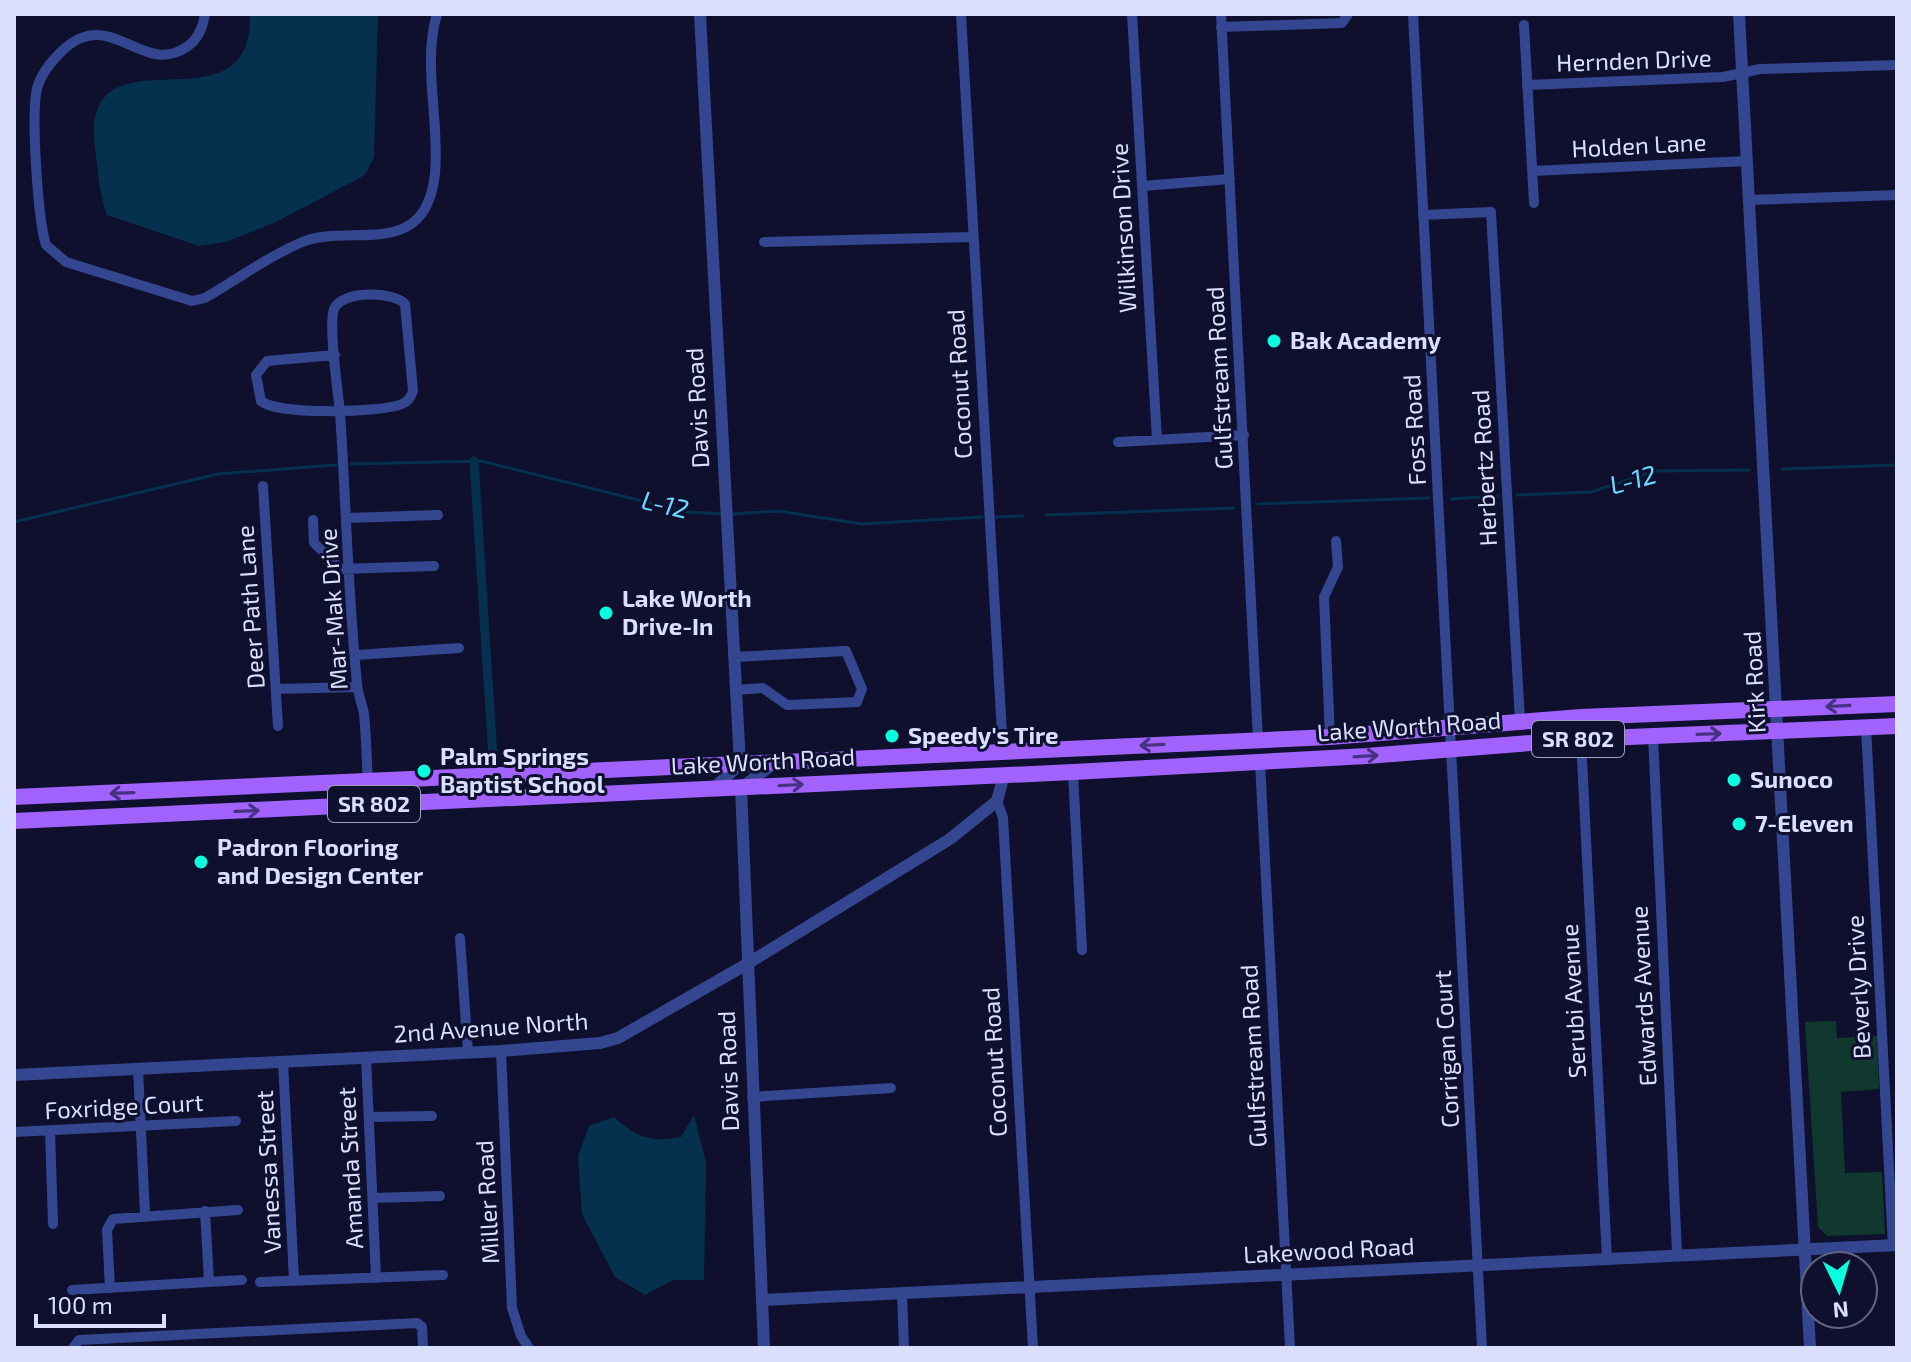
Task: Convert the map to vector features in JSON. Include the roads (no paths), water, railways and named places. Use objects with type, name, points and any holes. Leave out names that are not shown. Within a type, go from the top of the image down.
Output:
[{"type":"main road","name":"Lake Worth Road","points":[[18,800],[1330,737],[1520,721],[1897,704]]},
{"type":"main road","name":"Lake Worth Road","points":[[14,821],[1073,772],[1581,739],[1897,726]]},
{"type":"main road","points":[[1260,762],[1277,750],[1320,747],[1330,737]]},
{"type":"main road","points":[[1191,766],[1197,756],[1244,754],[1258,740]]},
{"type":"main road","points":[[1004,775],[1013,762],[1051,758],[1067,749]]},
{"type":"main road","points":[[934,778],[958,769],[995,766],[1003,759],[1003,751]]},
{"type":"main road","points":[[142,815],[147,805],[204,799],[211,789]]},
{"type":"street","points":[[205,14],[202,30],[194,42],[166,56],[153,55],[109,37],[83,37],[63,51],[42,77],[34,103],[46,245],[66,262],[192,301],[205,298],[300,243],[383,236],[414,219],[431,193],[436,170],[433,42],[437,14]]},
{"type":"street","name":"Davis Road","points":[[700,14],[740,764]]},
{"type":"street","name":"Coconut Road","points":[[961,14],[1003,751]]},
{"type":"street","name":"Wilkinson Drive","points":[[1132,14],[1157,440]]},
{"type":"street","name":"Gulfstream Road","points":[[1221,14],[1258,740]]},
{"type":"street","name":"Foss Road","points":[[1413,14],[1452,748]]},
{"type":"street","name":"Kirk Road","points":[[1739,14],[1779,709],[1810,1348]]},
{"type":"street","points":[[1221,27],[1345,18]]},
{"type":"street","points":[[1524,25],[1534,203]]},
{"type":"street","name":"Hernden Drive","points":[[1527,85],[1723,77],[1760,69],[1897,65]]},
{"type":"street","name":"Holden Lane","points":[[1532,171],[1747,161]]},
{"type":"street","points":[[1142,186],[1230,179]]},
{"type":"street","points":[[1749,200],[1897,195]]},
{"type":"street","name":"Herbertz Road","points":[[1423,215],[1491,212],[1520,721]]},
{"type":"street","points":[[764,242],[973,237]]},
{"type":"street","name":"Mar-Mak Drive","points":[[340,410],[396,406],[407,401],[413,391],[408,310],[396,297],[346,298],[333,312],[357,687],[363,710],[369,805]]},
{"type":"street","points":[[335,355],[267,361],[258,370],[256,381],[261,401],[271,408],[340,410]]},
{"type":"street","points":[[1118,442],[1244,435]]},
{"type":"street","name":"Deer Path Lane","points":[[263,486],[278,726]]},
{"type":"street","points":[[347,518],[438,515]]},
{"type":"street","points":[[313,520],[314,543],[341,569],[434,566]]},
{"type":"street","points":[[1330,737],[1324,597],[1338,567],[1336,541]]},
{"type":"street","points":[[356,655],[459,648]]},
{"type":"street","points":[[735,657],[846,651],[862,689],[857,702],[787,705],[763,688],[736,690]]},
{"type":"street","points":[[276,689],[357,687]]},
{"type":"street","name":"Beverly Drive","points":[[1866,727],[1895,1245]]},
{"type":"street","name":"Edwards Avenue","points":[[1653,736],[1677,1253]]},
{"type":"street","name":"Serubi Avenue","points":[[1581,739],[1607,1260]]},
{"type":"street","name":"Corrigan Court","points":[[1452,748],[1482,1348]]},
{"type":"street","points":[[741,788],[776,762]]},
{"type":"street","name":"Gulfstream Road","points":[[1260,762],[1290,1348]]},
{"type":"street","points":[[713,789],[740,764]]},
{"type":"street","points":[[1073,772],[1082,950]]},
{"type":"street","name":"Coconut Road","points":[[1004,775],[997,801],[1003,817],[1033,1348]]},
{"type":"street","name":"Davis Road","points":[[741,788],[764,1348]]},
{"type":"street","name":"2nd Avenue North","points":[[14,1075],[501,1051],[600,1043],[618,1038],[747,964],[950,839],[997,801]]},
{"type":"street","points":[[460,938],[468,1053]]},
{"type":"street","name":"Miller Road","points":[[501,1051],[512,1308],[521,1336],[529,1348]]},
{"type":"street","name":"Amanda Street","points":[[366,1057],[376,1278]]},
{"type":"street","name":"Vanessa Street","points":[[283,1061],[294,1280]]},
{"type":"street","points":[[138,1069],[145,1214]]},
{"type":"street","points":[[752,1097],[891,1088]]},
{"type":"street","points":[[369,1117],[432,1116]]},
{"type":"street","name":"Foxridge Court","points":[[14,1132],[236,1121]]},
{"type":"street","points":[[50,1131],[53,1224]]},
{"type":"street","points":[[373,1198],[440,1196]]},
{"type":"street","points":[[110,1288],[109,1223],[118,1216],[238,1210]]},
{"type":"street","points":[[205,1211],[209,1282]]},
{"type":"street","name":"Lakewood Road","points":[[762,1300],[1607,1260],[1677,1253],[1895,1245]]},
{"type":"street","points":[[260,1282],[443,1275]]},
{"type":"street","points":[[72,1290],[242,1280]]},
{"type":"street","points":[[902,1293],[904,1348]]},
{"type":"street","points":[[73,1348],[79,1340],[417,1323],[422,1327],[423,1348]]},
{"type":"water","points":[[250,14],[378,14],[374,157],[365,175],[274,223],[225,242],[199,246],[107,215],[100,190],[95,148],[97,110],[113,90],[138,82],[198,77],[225,70],[244,51]]},
{"type":"water","points":[[694,1115],[706,1163],[704,1280],[673,1280],[645,1295],[615,1277],[582,1214],[578,1156],[589,1126],[614,1117],[637,1134],[661,1139],[681,1137]]},
{"type":"waterway","points":[[474,461],[493,758]]},
{"type":"waterway","name":"L-12","points":[[351,464],[481,461],[687,512],[724,514]]},
{"type":"waterway","name":"L-12","points":[[14,522],[218,474],[336,465]]},
{"type":"waterway","name":"L-12","points":[[1782,469],[1897,465]]},
{"type":"waterway","name":"L-12","points":[[1517,495],[1591,492],[1655,471],[1749,470]]},
{"type":"waterway","name":"L-12","points":[[1451,499],[1498,496]]},
{"type":"waterway","name":"L-12","points":[[1258,504],[1429,498]]},
{"type":"waterway","name":"L-12","points":[[1046,515],[1234,508]]},
{"type":"waterway","name":"L-12","points":[[731,514],[778,511],[862,524],[982,517]]},
{"type":"waterway","name":"L-12","points":[[996,517],[1023,516]]},
{"type":"place","name":"Bak Academy","points":[[1274,341]]},
{"type":"place","name":"Lake Worth Drive-In","points":[[606,613]]},
{"type":"place","name":"Speedy's Tire","points":[[892,736]]},
{"type":"place","name":"Palm Springs Baptist School","points":[[424,771]]},
{"type":"place","name":"Sunoco","points":[[1734,780]]},
{"type":"place","name":"7-Eleven","points":[[1739,824]]},
{"type":"place","name":"Padron Flooring and Design Center","points":[[201,862]]}]
